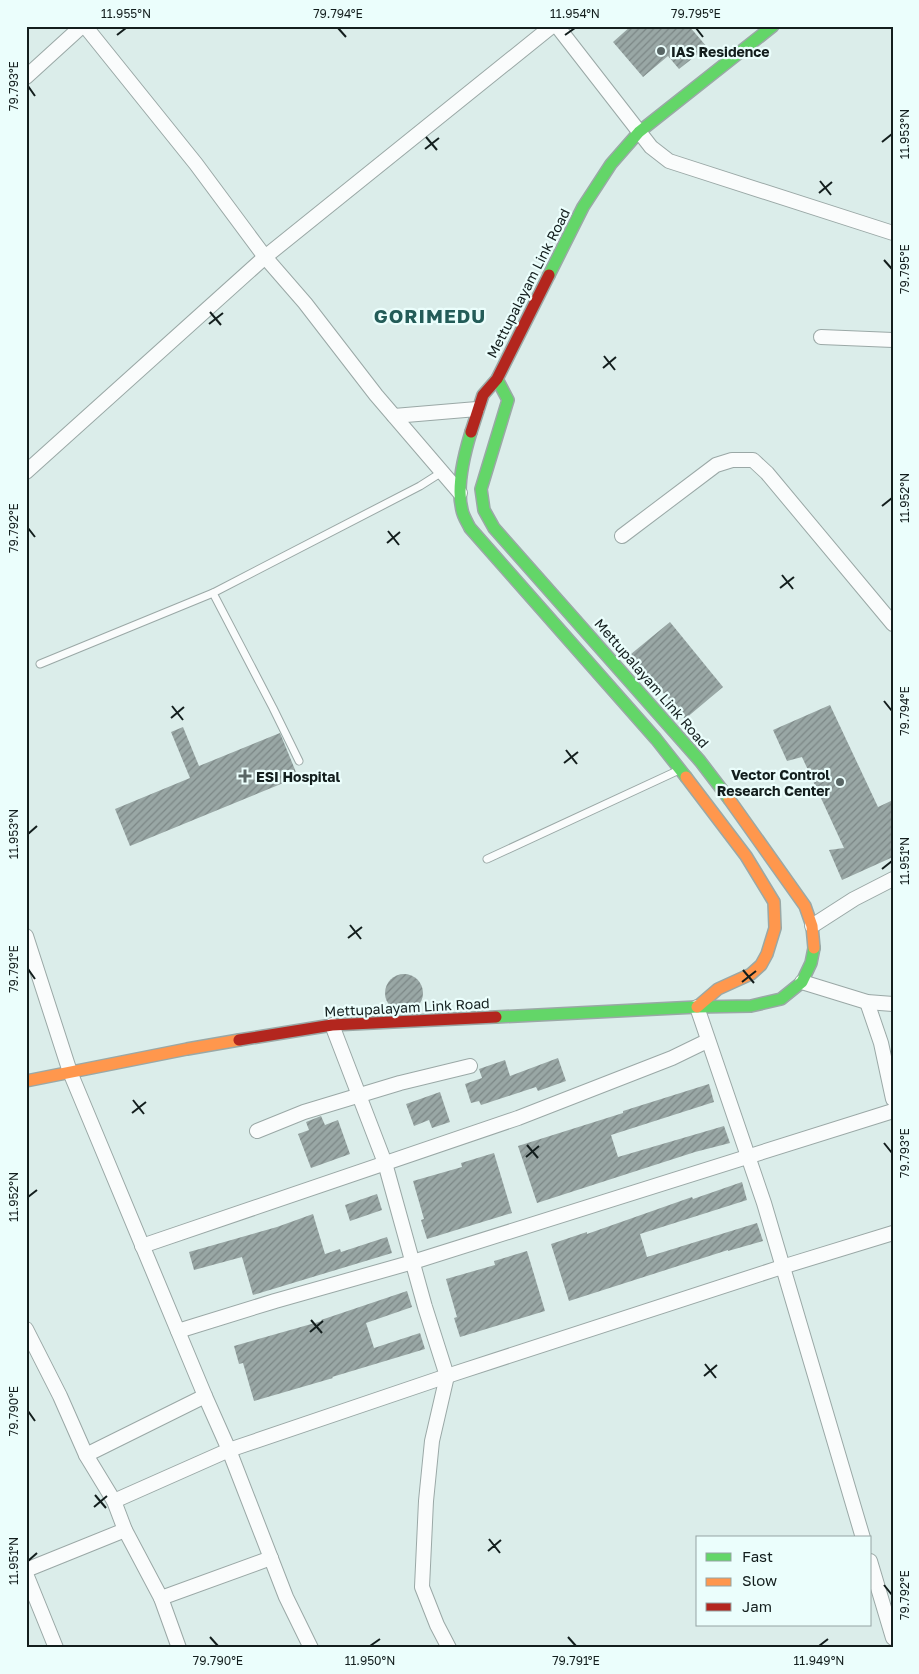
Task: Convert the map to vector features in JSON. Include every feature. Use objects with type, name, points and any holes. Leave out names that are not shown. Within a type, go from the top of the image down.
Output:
[{"type":"street","points":[[26,77],[84,26],[196,164],[265,257],[305,303],[376,395],[460,493]]},
{"type":"street","points":[[26,472],[265,257],[552,26]]},
{"type":"street","points":[[557,26],[639,132],[652,147],[669,161],[893,233]]},
{"type":"street","name":"Mettupalayam Link Road","points":[[26,1081],[187,1049],[332,1025],[751,1006],[781,999],[802,982],[811,964],[814,946],[812,926],[804,906],[740,813],[700,761],[494,528],[484,515],[481,502],[481,489],[508,400],[497,380],[583,207],[612,164],[639,132],[773,26]]},
{"type":"street","points":[[821,337],[893,340]]},
{"type":"street","points":[[497,380],[482,395],[469,439],[460,493],[462,511],[470,528],[656,739],[746,856],[774,902],[775,928],[767,954],[761,965],[751,974],[718,989],[697,1007],[764,1202],[862,1536]]},
{"type":"street","points":[[394,416],[477,409]]},
{"type":"street","points":[[622,536],[716,465],[732,460],[753,460],[768,473],[893,624]]},
{"type":"street","points":[[812,926],[854,899],[893,879]]},
{"type":"street","points":[[26,936],[70,1072],[229,1450],[286,1597],[311,1648]]},
{"type":"street","points":[[802,982],[867,1002],[893,1004]]},
{"type":"street","points":[[867,1002],[881,1043],[893,1099]]},
{"type":"street","points":[[332,1025],[385,1163],[425,1307],[447,1376],[431,1450],[426,1501],[422,1587],[437,1625],[449,1648]]},
{"type":"street","points":[[142,1246],[518,1118],[672,1058],[708,1040]]},
{"type":"street","points":[[257,1131],[304,1112],[470,1066]]},
{"type":"street","points":[[178,1331],[293,1295],[413,1262],[893,1111]]},
{"type":"street","points":[[114,1501],[229,1450],[447,1376],[782,1267],[893,1233]]},
{"type":"street","points":[[26,1329],[60,1396],[86,1455],[114,1501],[124,1530],[161,1598],[180,1648]]},
{"type":"street","points":[[86,1455],[205,1396]]},
{"type":"street","points":[[26,1570],[124,1530]]},
{"type":"street","points":[[161,1598],[271,1558]]},
{"type":"street","points":[[872,1568],[893,1638]]},
{"type":"street","points":[[26,1574],[56,1648]]},
{"type":"lane","points":[[40,664],[213,593],[420,486],[442,472]]},
{"type":"lane","points":[[213,593],[299,761]]},
{"type":"lane","points":[[487,859],[680,770]]},
{"type":"building","name":"IAS Residence","points":[[631,26],[689,26],[707,47],[679,69],[668,56],[643,77],[613,42]]},
{"type":"building","points":[[670,622],[723,687],[685,719],[631,654]]},
{"type":"building","name":"Vector Control Research Center","points":[[830,705],[878,807],[893,800],[893,857],[842,880],[829,850],[844,848],[802,757],[787,761],[773,730]]},
{"type":"building","points":[[183,727],[199,766],[280,733],[298,777],[130,846],[115,809],[190,778],[171,732]]},
{"type":"building","points":[[404,974],[417,980],[423,993],[417,1006],[404,1012],[391,1006],[385,993],[391,980]]},
{"type":"building","points":[[558,1058],[566,1081],[538,1091],[536,1087],[481,1105],[479,1101],[471,1103],[465,1084],[482,1078],[479,1069],[505,1060],[510,1076]]},
{"type":"building","points":[[709,1084],[714,1102],[611,1135],[618,1157],[724,1126],[730,1143],[695,1152],[537,1203],[518,1146]]},
{"type":"building","points":[[440,1092],[450,1122],[432,1128],[429,1120],[414,1126],[406,1104]]},
{"type":"building","points":[[321,1116],[325,1125],[338,1120],[350,1154],[311,1168],[298,1134],[309,1130],[306,1122]]},
{"type":"building","points":[[494,1153],[512,1213],[427,1239],[421,1220],[424,1219],[413,1181],[462,1167],[461,1163]]},
{"type":"building","points":[[742,1182],[747,1200],[640,1234],[647,1257],[757,1223],[763,1241],[728,1250],[569,1301],[551,1244],[587,1232],[587,1234],[692,1197],[693,1199]]},
{"type":"building","points":[[377,1194],[382,1210],[350,1221],[345,1205]]},
{"type":"building","points":[[313,1214],[325,1254],[340,1249],[341,1252],[387,1237],[392,1253],[253,1295],[242,1257],[194,1270],[189,1252],[277,1227]]},
{"type":"building","points":[[527,1251],[545,1311],[460,1337],[454,1318],[457,1317],[446,1279],[495,1265],[494,1261]]},
{"type":"building","points":[[407,1291],[412,1307],[366,1323],[374,1348],[420,1333],[425,1349],[254,1401],[243,1363],[239,1364],[234,1346],[322,1321]]},
{"type":"traffic: fast","points":[[549,275],[583,207],[611,164],[639,132],[773,26]]},
{"type":"traffic: fast","points":[[497,379],[508,400],[481,489],[484,510],[494,528],[700,761],[729,799]]},
{"type":"traffic: fast","points":[[471,432],[463,460],[460,481],[460,501],[465,519],[470,528],[656,739],[686,777]]},
{"type":"traffic: fast","points":[[496,1017],[751,1006],[781,999],[802,982],[811,963],[814,948]]},
{"type":"traffic: slow","points":[[686,777],[746,856],[774,902],[775,928],[767,954],[761,965],[751,974],[718,989],[697,1007]]},
{"type":"traffic: slow","points":[[729,799],[805,906],[812,926],[814,948]]},
{"type":"traffic: slow","points":[[26,1081],[239,1040]]},
{"type":"traffic: jam","points":[[471,432],[483,395],[497,379],[549,275]]},
{"type":"traffic: jam","points":[[239,1040],[332,1025],[496,1017]]},
{"type":"place","name":"IAS Residence","points":[[661,51]]},
{"type":"place","name":"ESI Hospital","points":[[245,776]]},
{"type":"place","name":"Vector Control Research Center","points":[[840,782]]},
{"type":"district","name":"GORIMEDU","points":[[430,315]]}]
